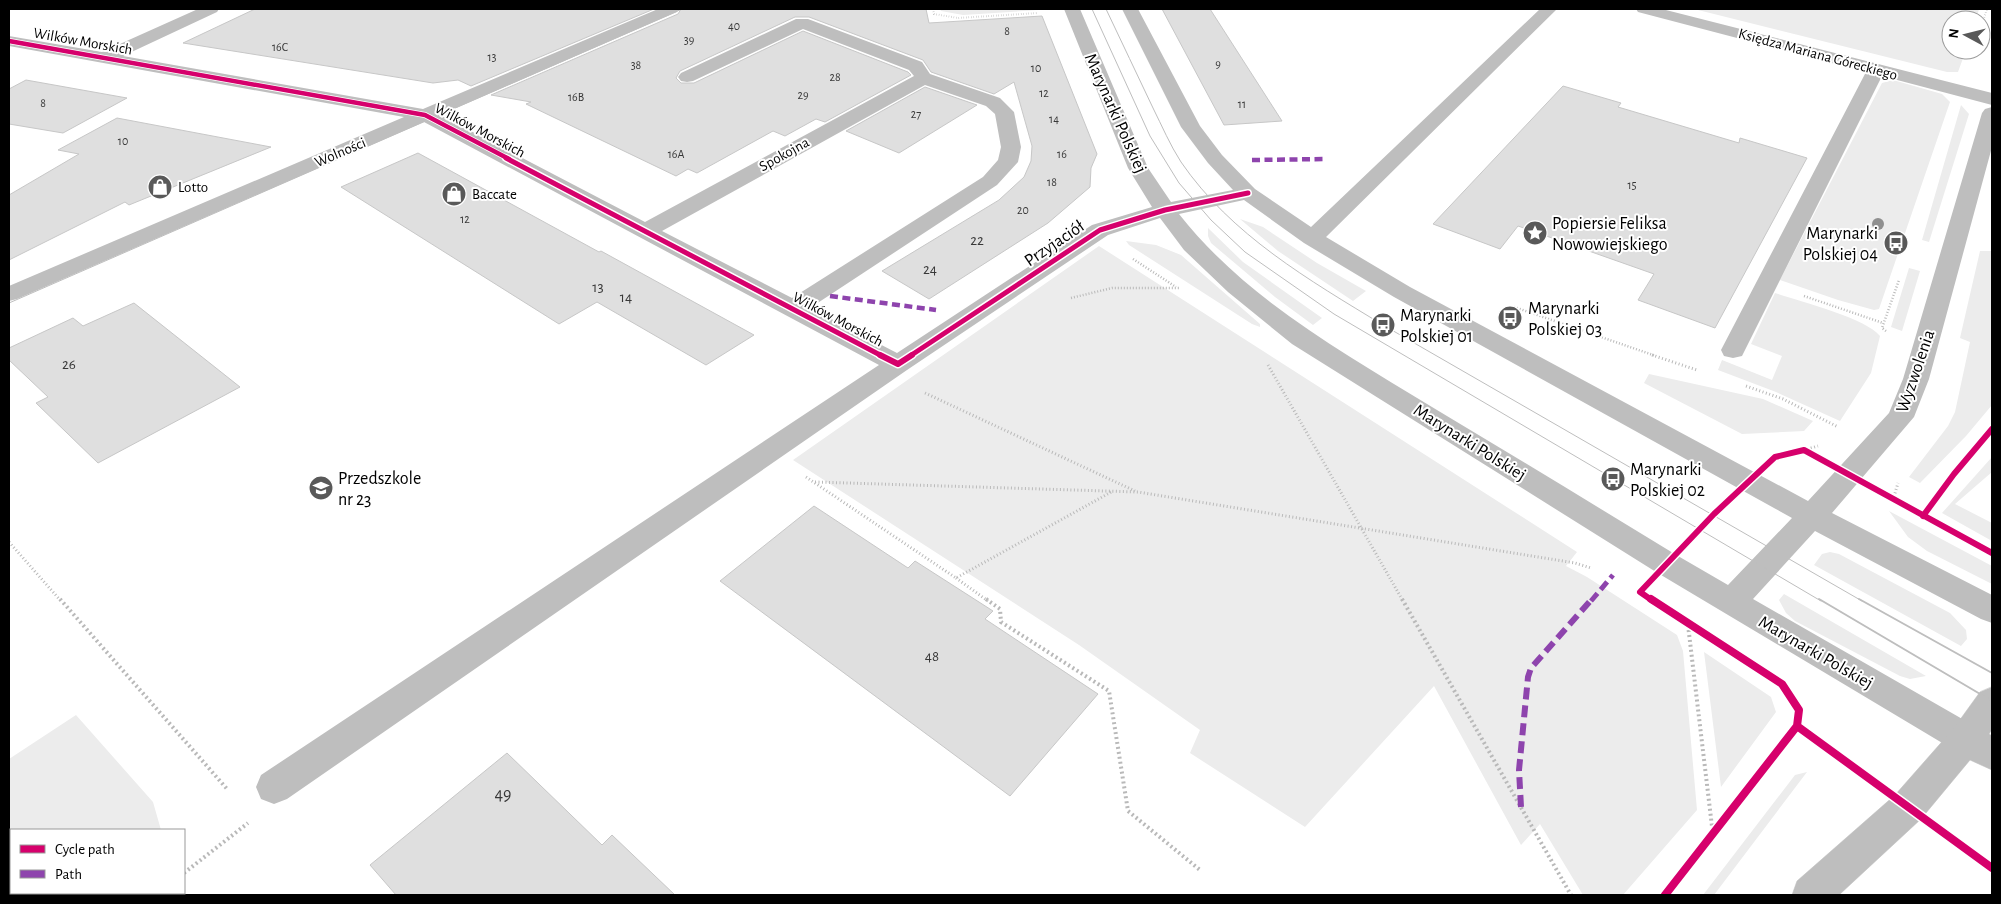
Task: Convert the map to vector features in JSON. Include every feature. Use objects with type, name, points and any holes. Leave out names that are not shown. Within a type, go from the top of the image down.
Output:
[{"type":"street","points":[[106,57],[211,9]]},
{"type":"street","name":"Wolności","points":[[9,294],[671,9]]},
{"type":"street","name":"Marynarki Polskiej","points":[[1072,9],[1138,168],[1165,210],[1192,245],[1236,287],[1301,338],[1659,559],[1979,747]]},
{"type":"street","points":[[1130,9],[1191,127],[1215,158],[1248,192],[1312,238],[1411,297],[1811,515],[1992,610]]},
{"type":"street","points":[[1312,238],[1549,9]]},
{"type":"street","name":"Księdza Mariana Góreckiego","points":[[1644,9],[1992,99]]},
{"type":"street","points":[[687,77],[802,23],[916,66],[924,78],[993,102],[1004,112],[1011,146],[1008,162],[990,181],[792,309]]},
{"type":"street","name":"Wilków Morskich","points":[[9,41],[425,115],[898,364]]},
{"type":"street","points":[[1733,350],[1877,69]]},
{"type":"street","name":"Spokojna","points":[[645,231],[924,78]]},
{"type":"street","name":"Wyzwolenia","points":[[1731,602],[1811,515],[1850,476],[1900,417],[1916,379],[1992,113]]},
{"type":"street","name":"Przyjaciół","points":[[274,787],[898,364],[1100,230],[1165,210],[1248,192]]},
{"type":"street","points":[[1810,895],[1908,807],[1979,747],[1992,702]]},
{"type":"path","points":[[933,9],[934,14],[958,18],[1038,13]]},
{"type":"path","points":[[1892,336],[1882,328],[1900,277]]},
{"type":"path","points":[[1065,299],[1112,288],[1179,288]]},
{"type":"path","points":[[1512,306],[1699,370]]},
{"type":"path","points":[[1838,308],[1883,323]]},
{"type":"path","points":[[1265,360],[1570,895]]},
{"type":"path","points":[[1745,386],[1782,399],[1845,430]]},
{"type":"path","points":[[920,391],[1138,492]]},
{"type":"path","points":[[1804,450],[1825,443]]},
{"type":"path","points":[[1200,870],[1128,811],[1109,691],[1002,622],[1000,609],[815,482],[1138,492],[1362,530],[1575,563],[1594,569]]},
{"type":"path","points":[[956,578],[1114,491]]},
{"type":"path","points":[[9,542],[234,796]]},
{"type":"path","points":[[1688,622],[1713,836]]},
{"type":"path","points":[[185,872],[254,818]]},
{"type":"shaded area","points":[[940,9],[1039,10],[963,15],[941,11]]},
{"type":"shaded area","points":[[1694,9],[1979,9],[1941,10],[1941,60],[1962,60],[1958,72],[1947,72]]},
{"type":"shaded area","points":[[1893,80],[1942,94],[1950,102],[1879,309],[1874,310],[1780,280],[1882,83]]},
{"type":"shaded area","points":[[1961,105],[1969,114],[1929,242],[1922,240]]},
{"type":"shaded area","points":[[1240,219],[1263,227],[1317,263],[1366,291],[1353,301],[1278,251]]},
{"type":"shaded area","points":[[1208,228],[1243,262],[1322,318],[1313,325],[1275,297],[1211,243],[1208,236]]},
{"type":"shaded area","points":[[1126,241],[1156,245],[1181,255],[1260,324],[1260,327],[1252,324],[1129,245]]},
{"type":"shaded area","points":[[1099,246],[1577,552],[1566,566],[1587,577],[1677,635],[1683,651],[1697,810],[1623,895],[1583,895],[1540,824],[1521,845],[1434,686],[1305,827],[1190,753],[1200,730],[1079,645],[793,460]]},
{"type":"shaded area","points":[[1980,251],[1992,251],[1992,405],[1966,436],[1920,483],[1909,477],[1948,426],[1955,412],[1970,342],[1960,338]]},
{"type":"shaded area","points":[[1909,268],[1920,271],[1902,331],[1891,327]]},
{"type":"shaded area","points":[[1775,293],[1847,317],[1872,329],[1880,336],[1871,373],[1840,421],[1776,392],[1718,370],[1722,360],[1772,380],[1782,356],[1751,344]]},
{"type":"shaded area","points":[[1649,374],[1763,399],[1813,421],[1804,431],[1742,434],[1644,383]]},
{"type":"shaded area","points":[[1992,457],[1992,472],[1955,504],[1992,523],[1992,541],[1942,513]]},
{"type":"shaded area","points":[[1889,511],[1992,566],[1992,584],[1927,551],[1908,537]]},
{"type":"shaded area","points":[[1830,552],[1839,554],[1950,613],[1966,630],[1967,639],[1961,646],[1814,565],[1822,554]]},
{"type":"shaded area","points":[[1784,594],[1926,676],[1910,679],[1900,676],[1795,621],[1786,613],[1779,600]]},
{"type":"shaded area","points":[[1704,652],[1771,697],[1776,712],[1721,787]]},
{"type":"shaded area","points":[[76,715],[153,802],[161,829],[10,829],[10,894],[130,894],[9,895],[9,759]]},
{"type":"shaded area","points":[[1807,772],[1714,895],[1703,895],[1795,775]]},
{"type":"building","points":[[255,9],[654,9],[471,86],[458,80],[433,83],[183,43]]},
{"type":"building","points":[[681,9],[926,9],[929,23],[1042,16],[1097,154],[1091,168],[1090,187],[1048,223],[929,299],[882,271],[999,200],[1024,177],[1031,161],[1032,146],[1014,82],[994,94],[931,72],[923,60],[809,17],[795,17],[680,71],[676,78],[681,83],[694,83],[803,31],[908,72],[911,75],[825,122],[816,119],[785,136],[773,131],[697,173],[688,169],[676,176],[526,104],[531,102],[491,95],[678,14]]},
{"type":"building","points":[[1162,9],[1210,9],[1282,121],[1224,125]]},
{"type":"building","points":[[26,80],[127,98],[63,133],[9,124],[9,89]]},
{"type":"building","points":[[1563,86],[1621,103],[1618,107],[1739,143],[1740,138],[1807,158],[1715,328],[1638,300],[1654,274],[1518,226],[1500,249],[1433,224]]},
{"type":"building","points":[[925,87],[977,105],[899,153],[846,131]]},
{"type":"building","points":[[117,118],[271,147],[129,205],[125,202],[9,260],[9,195],[79,154],[58,150]]},
{"type":"building","points":[[418,153],[754,335],[706,365],[597,302],[559,324],[341,187]]},
{"type":"building","points":[[134,303],[240,387],[98,463],[36,403],[48,397],[9,360],[9,348],[73,318],[83,326]]},
{"type":"building","points":[[814,506],[908,568],[915,561],[993,611],[985,619],[1098,694],[1010,796],[720,581]]},
{"type":"building","points":[[507,753],[602,845],[612,835],[675,895],[396,895],[370,865]]},
{"type":"tram line","points":[[9,303],[682,9]]},
{"type":"tram line","points":[[1092,9],[1150,136],[1179,183],[1211,220],[1245,252],[1334,314],[1821,601]]},
{"type":"tram line","points":[[1106,9],[1166,135],[1181,162],[1201,188],[1247,234],[1300,273],[1383,325],[1862,601]]},
{"type":"tram line","points":[[1819,599],[1992,701]]},
{"type":"tram line","points":[[1859,599],[1992,673]]},
{"type":"marked path","points":[[1252,160],[1325,159]]},
{"type":"marked path","points":[[830,296],[936,310]]},
{"type":"marked path","points":[[1521,807],[1519,770],[1528,677],[1531,668],[1613,575]]},
{"type":"cycle path","points":[[9,41],[425,115],[898,364],[1100,230],[1165,210],[1248,193]]},
{"type":"cycle path","points":[[1923,516],[1954,474],[1992,429]]},
{"type":"cycle path","points":[[1665,895],[1797,726],[1799,710],[1782,684],[1640,592],[1714,514],[1775,457],[1804,450],[1992,553]]},
{"type":"cycle path","points":[[1797,726],[1992,868]]},
{"type":"place","name":"Lotto","points":[[160,187]]},
{"type":"place","name":"Baccate","points":[[454,194]]},
{"type":"place","name":"Popiersie Feliksa Nowowiejskiego","points":[[1535,233]]},
{"type":"place","name":"Marynarki Polskiej 04","points":[[1896,243]]},
{"type":"place","name":"Marynarki Polskiej 03","points":[[1510,318]]},
{"type":"place","name":"Marynarki Polskiej 01","points":[[1383,325]]},
{"type":"place","name":"Marynarki Polskiej 02","points":[[1613,479]]},
{"type":"place","name":"Przedszkole nr 23","points":[[321,488]]}]
